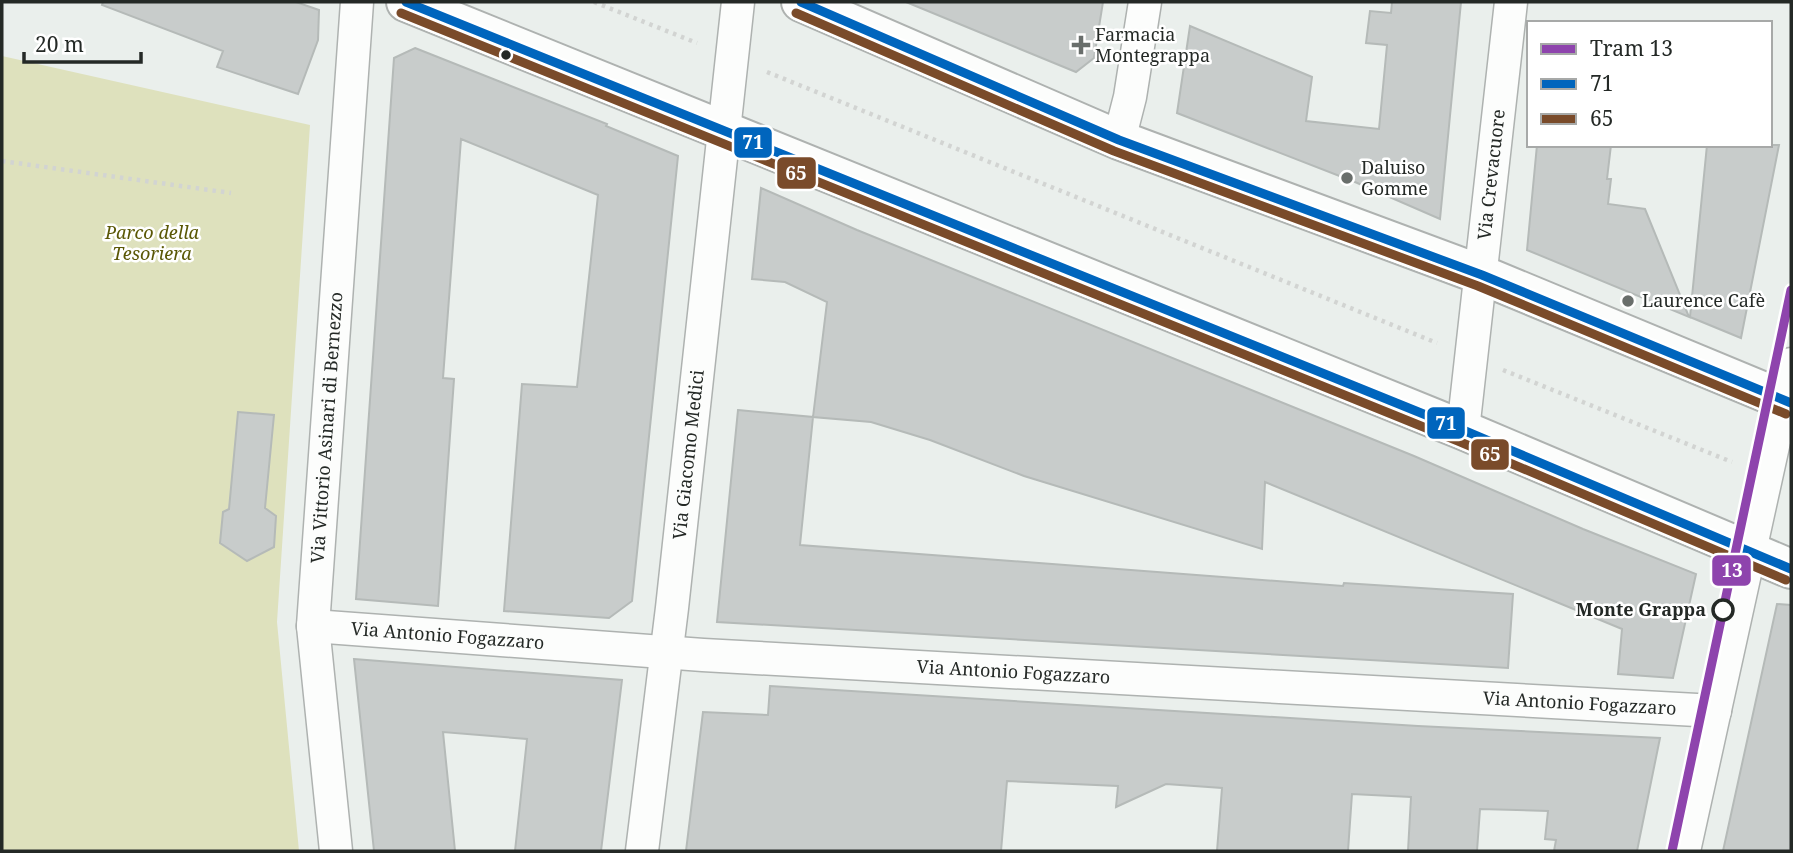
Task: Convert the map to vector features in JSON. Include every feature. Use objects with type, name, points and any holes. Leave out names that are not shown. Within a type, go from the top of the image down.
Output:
[{"type":"street","name":"Via Vittorio Asinari di Bernezzo","points":[[336,851],[313,626],[357,2]]},
{"type":"street","points":[[406,2],[1463,430],[1791,569]]},
{"type":"street","name":"Via Giacomo Medici","points":[[642,851],[738,2]]},
{"type":"street","points":[[801,2],[1119,140],[1789,389],[1767,476],[1684,851]]},
{"type":"street","points":[[1119,140],[1130,97],[1144,2]]},
{"type":"street","name":"Via Crevacuore","points":[[1463,430],[1511,2]]},
{"type":"street","name":"Via Antonio Fogazzaro","points":[[313,626],[666,653],[1715,711]]},
{"type":"path","points":[[594,2],[1767,476]]},
{"type":"path","points":[[2,161],[230,193]]},
{"type":"green space","name":"Parco della Tesoriera","points":[[2,56],[310,125],[277,622],[299,851],[2,851]]},
{"type":"building","points":[[103,2],[296,2],[319,10],[318,40],[298,94],[217,67],[223,51],[102,5]]},
{"type":"building","points":[[906,2],[1103,2],[1094,58],[1076,72]]},
{"type":"building","points":[[1392,2],[1461,2],[1440,219],[1355,182],[1177,113],[1190,26],[1312,77],[1306,121],[1379,129],[1387,45],[1366,43],[1370,11],[1391,13]]},
{"type":"building","points":[[415,48],[607,124],[606,126],[678,156],[632,601],[609,618],[504,611],[522,384],[577,387],[598,195],[461,139],[443,378],[454,379],[438,606],[356,599],[394,58]]},
{"type":"building","points":[[1779,145],[1741,338],[1690,317],[1707,147]]},
{"type":"building","points":[[1537,147],[1611,147],[1607,179],[1611,179],[1608,204],[1645,209],[1689,317],[1527,250]]},
{"type":"building","points":[[761,188],[857,230],[1414,456],[1583,529],[1696,574],[1673,678],[1618,674],[1622,629],[1265,482],[1262,549],[1024,476],[930,440],[871,422],[813,417],[827,302],[785,282],[752,279]]},
{"type":"building","points":[[738,410],[813,417],[800,545],[1343,586],[1344,583],[1513,594],[1508,668],[717,622]]},
{"type":"building","points":[[238,412],[274,415],[265,508],[276,516],[274,547],[247,561],[220,543],[223,512],[229,509]]},
{"type":"building","points":[[1777,604],[1791,605],[1791,851],[1723,851]]},
{"type":"building","points":[[354,659],[622,680],[601,851],[515,851],[527,739],[443,732],[455,851],[374,851]]},
{"type":"building","points":[[770,686],[1418,726],[1660,738],[1637,851],[1554,851],[1556,840],[1545,839],[1548,811],[1480,809],[1477,851],[1408,851],[1411,797],[1352,794],[1348,851],[1217,851],[1222,788],[1166,784],[1116,807],[1118,786],[1007,781],[1001,851],[686,851],[703,712],[768,715]]},
{"type":"tram line","name":"13","points":[[1672,851],[1791,290]]},
{"type":"transit line","name":"71","points":[[406,2],[1463,430],[1791,569]]},
{"type":"transit line","name":"71","points":[[801,2],[1119,140],[1482,275],[1791,403]]},
{"type":"transit line","name":"65","points":[[401,13],[1458,441],[1786,580]]},
{"type":"transit line","name":"65","points":[[796,13],[1114,151],[1478,286],[1786,414]]},
{"type":"place","name":"Farmacia Montegrappa","points":[[1081,45]]},
{"type":"place","name":"Daluiso Gomme","points":[[1347,178]]},
{"type":"place","name":"Laurence Cafè","points":[[1628,301]]},
{"type":"place","name":"Monte Grappa","points":[[1723,610]]}]
